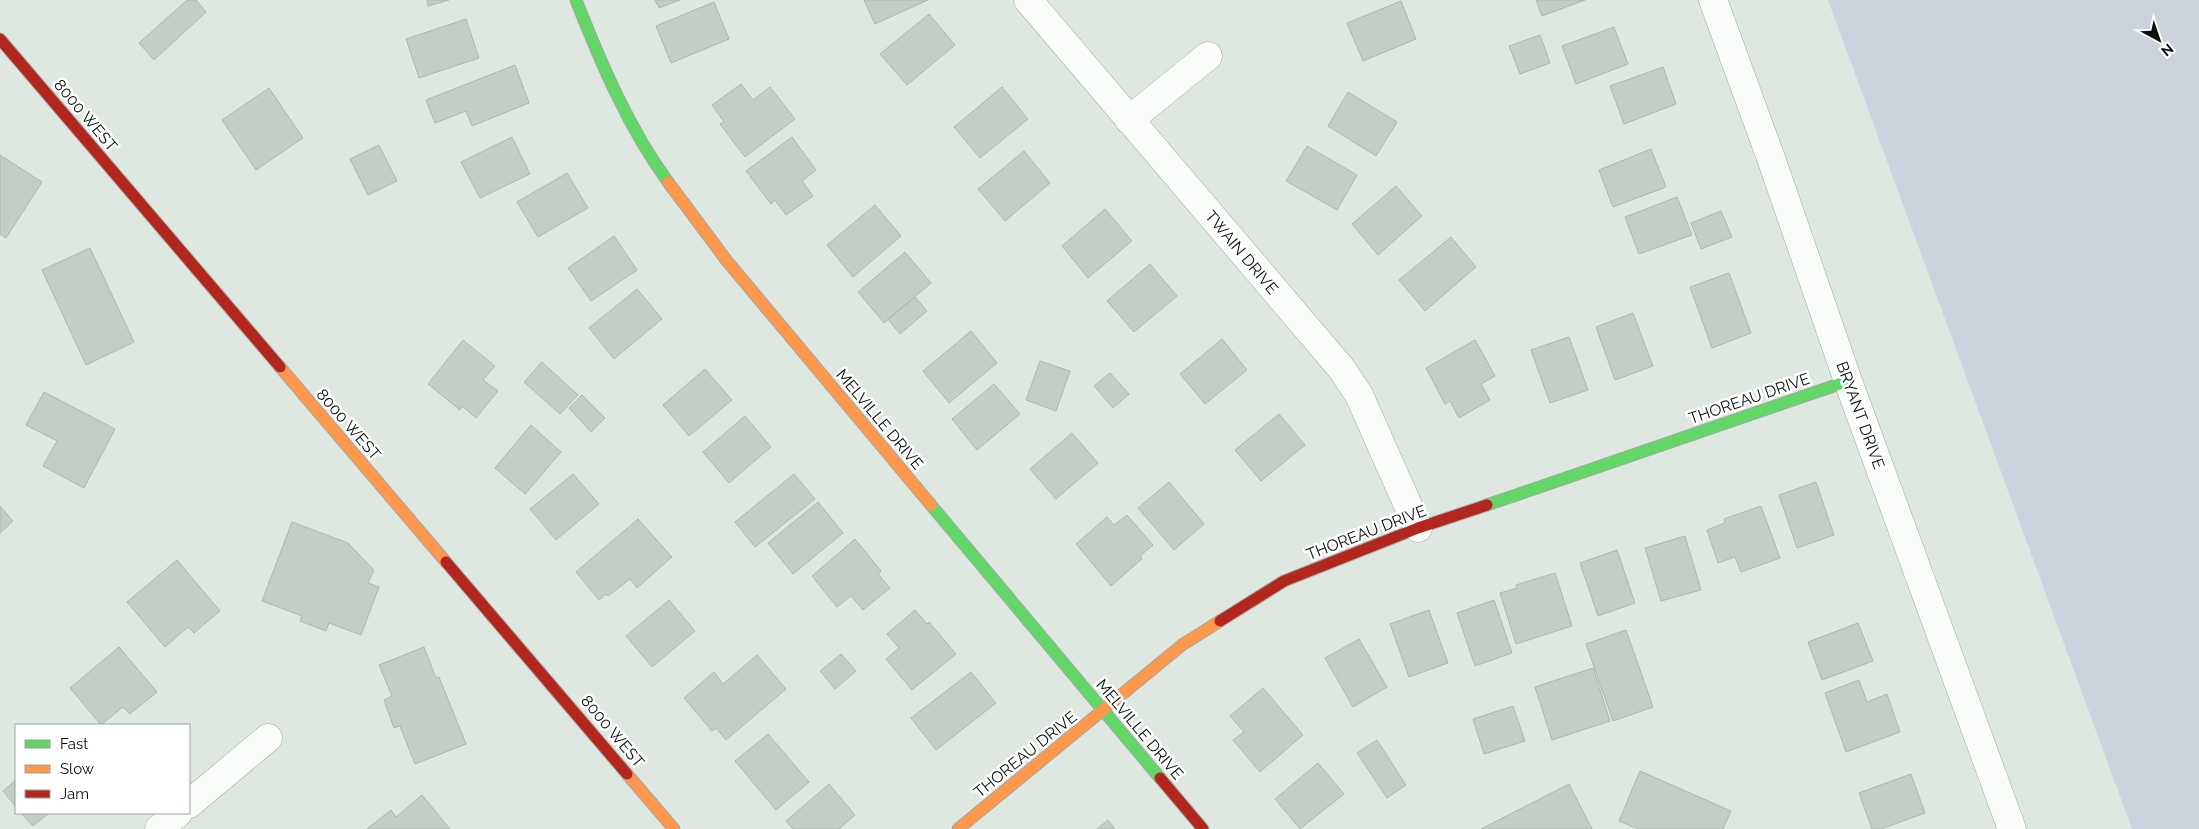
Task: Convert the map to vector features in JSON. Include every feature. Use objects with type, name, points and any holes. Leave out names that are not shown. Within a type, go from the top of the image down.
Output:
[{"type":"street","name":"MELVILLE DRIVE","points":[[576,0],[608,79],[657,167],[715,245],[1203,829]]},
{"type":"street","name":"TWAIN DRIVE","points":[[1028,0],[1340,368],[1359,395],[1418,528]]},
{"type":"street","name":"BRYANT DRIVE","points":[[1713,0],[1772,161],[1848,381],[2012,829]]},
{"type":"street","name":"8000 WEST","points":[[0,39],[674,829]]},
{"type":"street","points":[[1129,120],[1208,56]]},
{"type":"street","name":"THOREAU DRIVE","points":[[958,829],[1182,645],[1284,581],[1418,528],[1848,381]]},
{"type":"street","points":[[190,803],[268,738]]},
{"type":"street","points":[[159,829],[177,814]]},
{"type":"shaded area","points":[[1828,0],[2199,0],[2199,829],[2132,829]]},
{"type":"building","points":[[187,0],[196,0],[206,12],[154,60],[139,43]]},
{"type":"building","points":[[427,0],[449,0],[428,6]]},
{"type":"building","points":[[655,0],[680,0],[659,8]]},
{"type":"building","points":[[864,0],[928,0],[875,24]]},
{"type":"building","points":[[1536,0],[1585,0],[1542,16]]},
{"type":"building","points":[[1401,1],[1416,39],[1363,61],[1347,23]]},
{"type":"building","points":[[714,2],[729,39],[671,63],[656,26]]},
{"type":"building","points":[[929,14],[955,45],[907,85],[880,54]]},
{"type":"building","points":[[466,19],[479,58],[419,78],[406,39]]},
{"type":"building","points":[[1614,27],[1628,64],[1576,84],[1562,46]]},
{"type":"building","points":[[1540,35],[1550,63],[1520,74],[1509,46]]},
{"type":"building","points":[[515,65],[529,103],[472,126],[466,111],[435,123],[426,100]]},
{"type":"building","points":[[1663,67],[1676,104],[1624,124],[1610,86]]},
{"type":"building","points":[[741,84],[753,100],[770,87],[795,119],[745,157],[720,124],[724,122],[712,105]]},
{"type":"building","points":[[1002,87],[1028,119],[980,158],[954,127]]},
{"type":"building","points":[[269,88],[303,138],[256,170],[222,120]]},
{"type":"building","points":[[1348,92],[1397,122],[1376,156],[1328,126]]},
{"type":"building","points":[[512,137],[530,174],[480,198],[461,162]]},
{"type":"building","points":[[792,137],[816,170],[802,181],[813,196],[786,215],[775,200],[771,204],[746,171]]},
{"type":"building","points":[[379,145],[397,181],[368,195],[350,159]]},
{"type":"building","points":[[1307,146],[1357,175],[1337,210],[1286,181]]},
{"type":"building","points":[[1651,149],[1666,187],[1613,207],[1599,170]]},
{"type":"building","points":[[1024,151],[1050,183],[1005,221],[978,189]]},
{"type":"building","points":[[0,155],[42,182],[6,238],[0,234]]},
{"type":"building","points":[[567,173],[588,208],[538,237],[517,202]]},
{"type":"building","points":[[1396,186],[1422,216],[1378,255],[1352,224]]},
{"type":"building","points":[[1677,197],[1692,235],[1639,254],[1625,217]]},
{"type":"building","points":[[875,205],[901,236],[853,277],[827,245]]},
{"type":"building","points":[[1105,209],[1132,241],[1088,278],[1062,246]]},
{"type":"building","points":[[1721,211],[1732,237],[1701,249],[1691,223]]},
{"type":"building","points":[[614,236],[637,270],[591,301],[568,268]]},
{"type":"building","points":[[1451,237],[1476,267],[1425,311],[1399,280]]},
{"type":"building","points":[[90,248],[134,342],[86,365],[42,270]]},
{"type":"building","points":[[905,252],[931,283],[884,323],[858,292]]},
{"type":"building","points":[[1150,264],[1177,296],[1134,332],[1107,301]]},
{"type":"building","points":[[1729,273],[1751,333],[1712,348],[1690,287]]},
{"type":"building","points":[[637,289],[662,319],[614,359],[589,328]]},
{"type":"building","points":[[915,297],[927,311],[900,334],[888,319]]},
{"type":"building","points":[[1633,313],[1653,366],[1615,380],[1596,327]]},
{"type":"building","points":[[971,331],[997,363],[949,403],[923,371]]},
{"type":"building","points":[[1569,337],[1588,390],[1550,403],[1531,350]]},
{"type":"building","points":[[1222,339],[1247,370],[1205,404],[1180,374]]},
{"type":"building","points":[[463,340],[495,366],[483,380],[498,391],[476,418],[462,406],[460,410],[428,384]]},
{"type":"building","points":[[1475,340],[1495,376],[1481,384],[1490,400],[1459,418],[1450,401],[1445,404],[1426,368]]},
{"type":"building","points":[[1040,361],[1070,371],[1056,411],[1026,400]]},
{"type":"building","points":[[542,362],[578,395],[560,414],[524,382]]},
{"type":"building","points":[[705,369],[732,400],[689,436],[663,405]]},
{"type":"building","points":[[1110,373],[1129,394],[1113,408],[1094,386]]},
{"type":"building","points":[[994,384],[1020,414],[977,450],[952,419]]},
{"type":"building","points":[[44,392],[115,429],[84,488],[43,466],[57,441],[26,425]]},
{"type":"building","points":[[582,395],[605,418],[591,432],[569,408]]},
{"type":"building","points":[[1279,414],[1305,445],[1261,481],[1235,450]]},
{"type":"building","points":[[745,416],[771,447],[729,483],[703,452]]},
{"type":"building","points":[[531,425],[561,452],[525,494],[495,468]]},
{"type":"building","points":[[1072,433],[1098,463],[1056,499],[1030,469]]},
{"type":"building","points":[[573,474],[599,504],[556,540],[530,509]]},
{"type":"building","points":[[794,474],[815,499],[755,547],[735,522]]},
{"type":"building","points":[[1169,482],[1204,524],[1174,550],[1138,508]]},
{"type":"building","points":[[1816,482],[1834,535],[1797,548],[1779,495]]},
{"type":"building","points":[[818,502],[843,533],[793,574],[768,543]]},
{"type":"building","points":[[0,506],[13,521],[0,533]]},
{"type":"building","points":[[1761,506],[1780,558],[1741,572],[1735,557],[1718,563],[1707,530],[1725,523],[1724,519]]},
{"type":"building","points":[[1127,515],[1153,545],[1140,556],[1142,559],[1111,586],[1076,544],[1107,517],[1114,525]]},
{"type":"building","points":[[638,519],[672,557],[637,588],[630,579],[608,596],[606,594],[599,600],[576,572]]},
{"type":"building","points":[[292,522],[348,543],[374,570],[368,583],[379,587],[361,635],[329,623],[326,631],[300,621],[302,616],[262,601]]},
{"type":"building","points":[[1685,536],[1701,590],[1661,601],[1645,548]]},
{"type":"building","points":[[855,539],[881,571],[878,574],[890,588],[863,610],[851,596],[837,607],[812,576]]},
{"type":"building","points":[[1617,550],[1635,603],[1598,616],[1580,563]]},
{"type":"building","points":[[177,560],[220,611],[194,633],[188,627],[165,647],[127,602]]},
{"type":"building","points":[[1555,573],[1572,626],[1516,644],[1500,593],[1517,588],[1516,585]]},
{"type":"building","points":[[669,600],[695,631],[652,667],[626,636]]},
{"type":"building","points":[[1494,600],[1512,653],[1475,666],[1457,613]]},
{"type":"building","points":[[915,610],[927,624],[929,622],[956,654],[912,690],[886,659],[899,648],[887,634]]},
{"type":"building","points":[[1429,610],[1448,663],[1409,677],[1390,624]]},
{"type":"building","points":[[1858,623],[1873,661],[1822,680],[1808,642]]},
{"type":"building","points":[[1626,630],[1653,707],[1613,721],[1586,644]]},
{"type":"building","points":[[1359,639],[1387,687],[1353,707],[1325,658]]},
{"type":"building","points":[[119,647],[157,692],[130,714],[123,707],[100,724],[70,688]]},
{"type":"building","points":[[424,647],[436,678],[439,677],[466,744],[415,764],[400,726],[394,728],[384,700],[392,696],[379,665]]},
{"type":"building","points":[[841,654],[856,671],[835,689],[820,671]]},
{"type":"building","points":[[757,655],[786,689],[726,740],[716,728],[712,731],[684,698],[714,672],[723,684]]},
{"type":"building","points":[[1593,668],[1610,721],[1552,740],[1535,687]]},
{"type":"building","points":[[971,672],[996,703],[936,750],[911,718]]},
{"type":"building","points":[[1859,680],[1867,702],[1887,694],[1900,732],[1846,752],[1825,693]]},
{"type":"building","points":[[1263,688],[1303,735],[1260,772],[1233,740],[1244,732],[1230,716]]},
{"type":"building","points":[[1513,706],[1525,741],[1484,754],[1473,719]]},
{"type":"building","points":[[768,734],[809,782],[776,810],[735,761]]},
{"type":"building","points":[[1377,740],[1406,785],[1387,798],[1357,753]]},
{"type":"building","points":[[1318,763],[1344,794],[1300,829],[1275,799]]},
{"type":"building","points":[[1640,771],[1731,811],[1723,829],[1638,829],[1619,821]]},
{"type":"building","points":[[1911,774],[1925,813],[1881,829],[1872,829],[1859,793]]},
{"type":"building","points":[[15,781],[15,806],[3,791]]},
{"type":"building","points":[[829,784],[855,815],[839,829],[793,829],[786,821]]},
{"type":"building","points":[[1569,784],[1592,829],[1481,829]]},
{"type":"building","points":[[422,795],[450,829],[367,829],[391,810],[396,817]]},
{"type":"building","points":[[22,814],[48,814],[33,826]]},
{"type":"building","points":[[1108,820],[1115,829],[1097,829]]},
{"type":"traffic: fast","points":[[576,0],[616,94],[640,139],[668,182]]},
{"type":"traffic: fast","points":[[1487,505],[1848,381]]},
{"type":"traffic: fast","points":[[931,505],[1160,778]]},
{"type":"traffic: slow","points":[[668,182],[727,261],[931,505]]},
{"type":"traffic: slow","points":[[280,367],[446,562]]},
{"type":"traffic: slow","points":[[958,829],[1182,645],[1220,621]]},
{"type":"traffic: slow","points":[[627,774],[674,829]]},
{"type":"traffic: jam","points":[[0,39],[280,367]]},
{"type":"traffic: jam","points":[[1220,621],[1284,581],[1418,528],[1487,505]]},
{"type":"traffic: jam","points":[[446,562],[627,774]]},
{"type":"traffic: jam","points":[[1160,778],[1203,829]]}]
